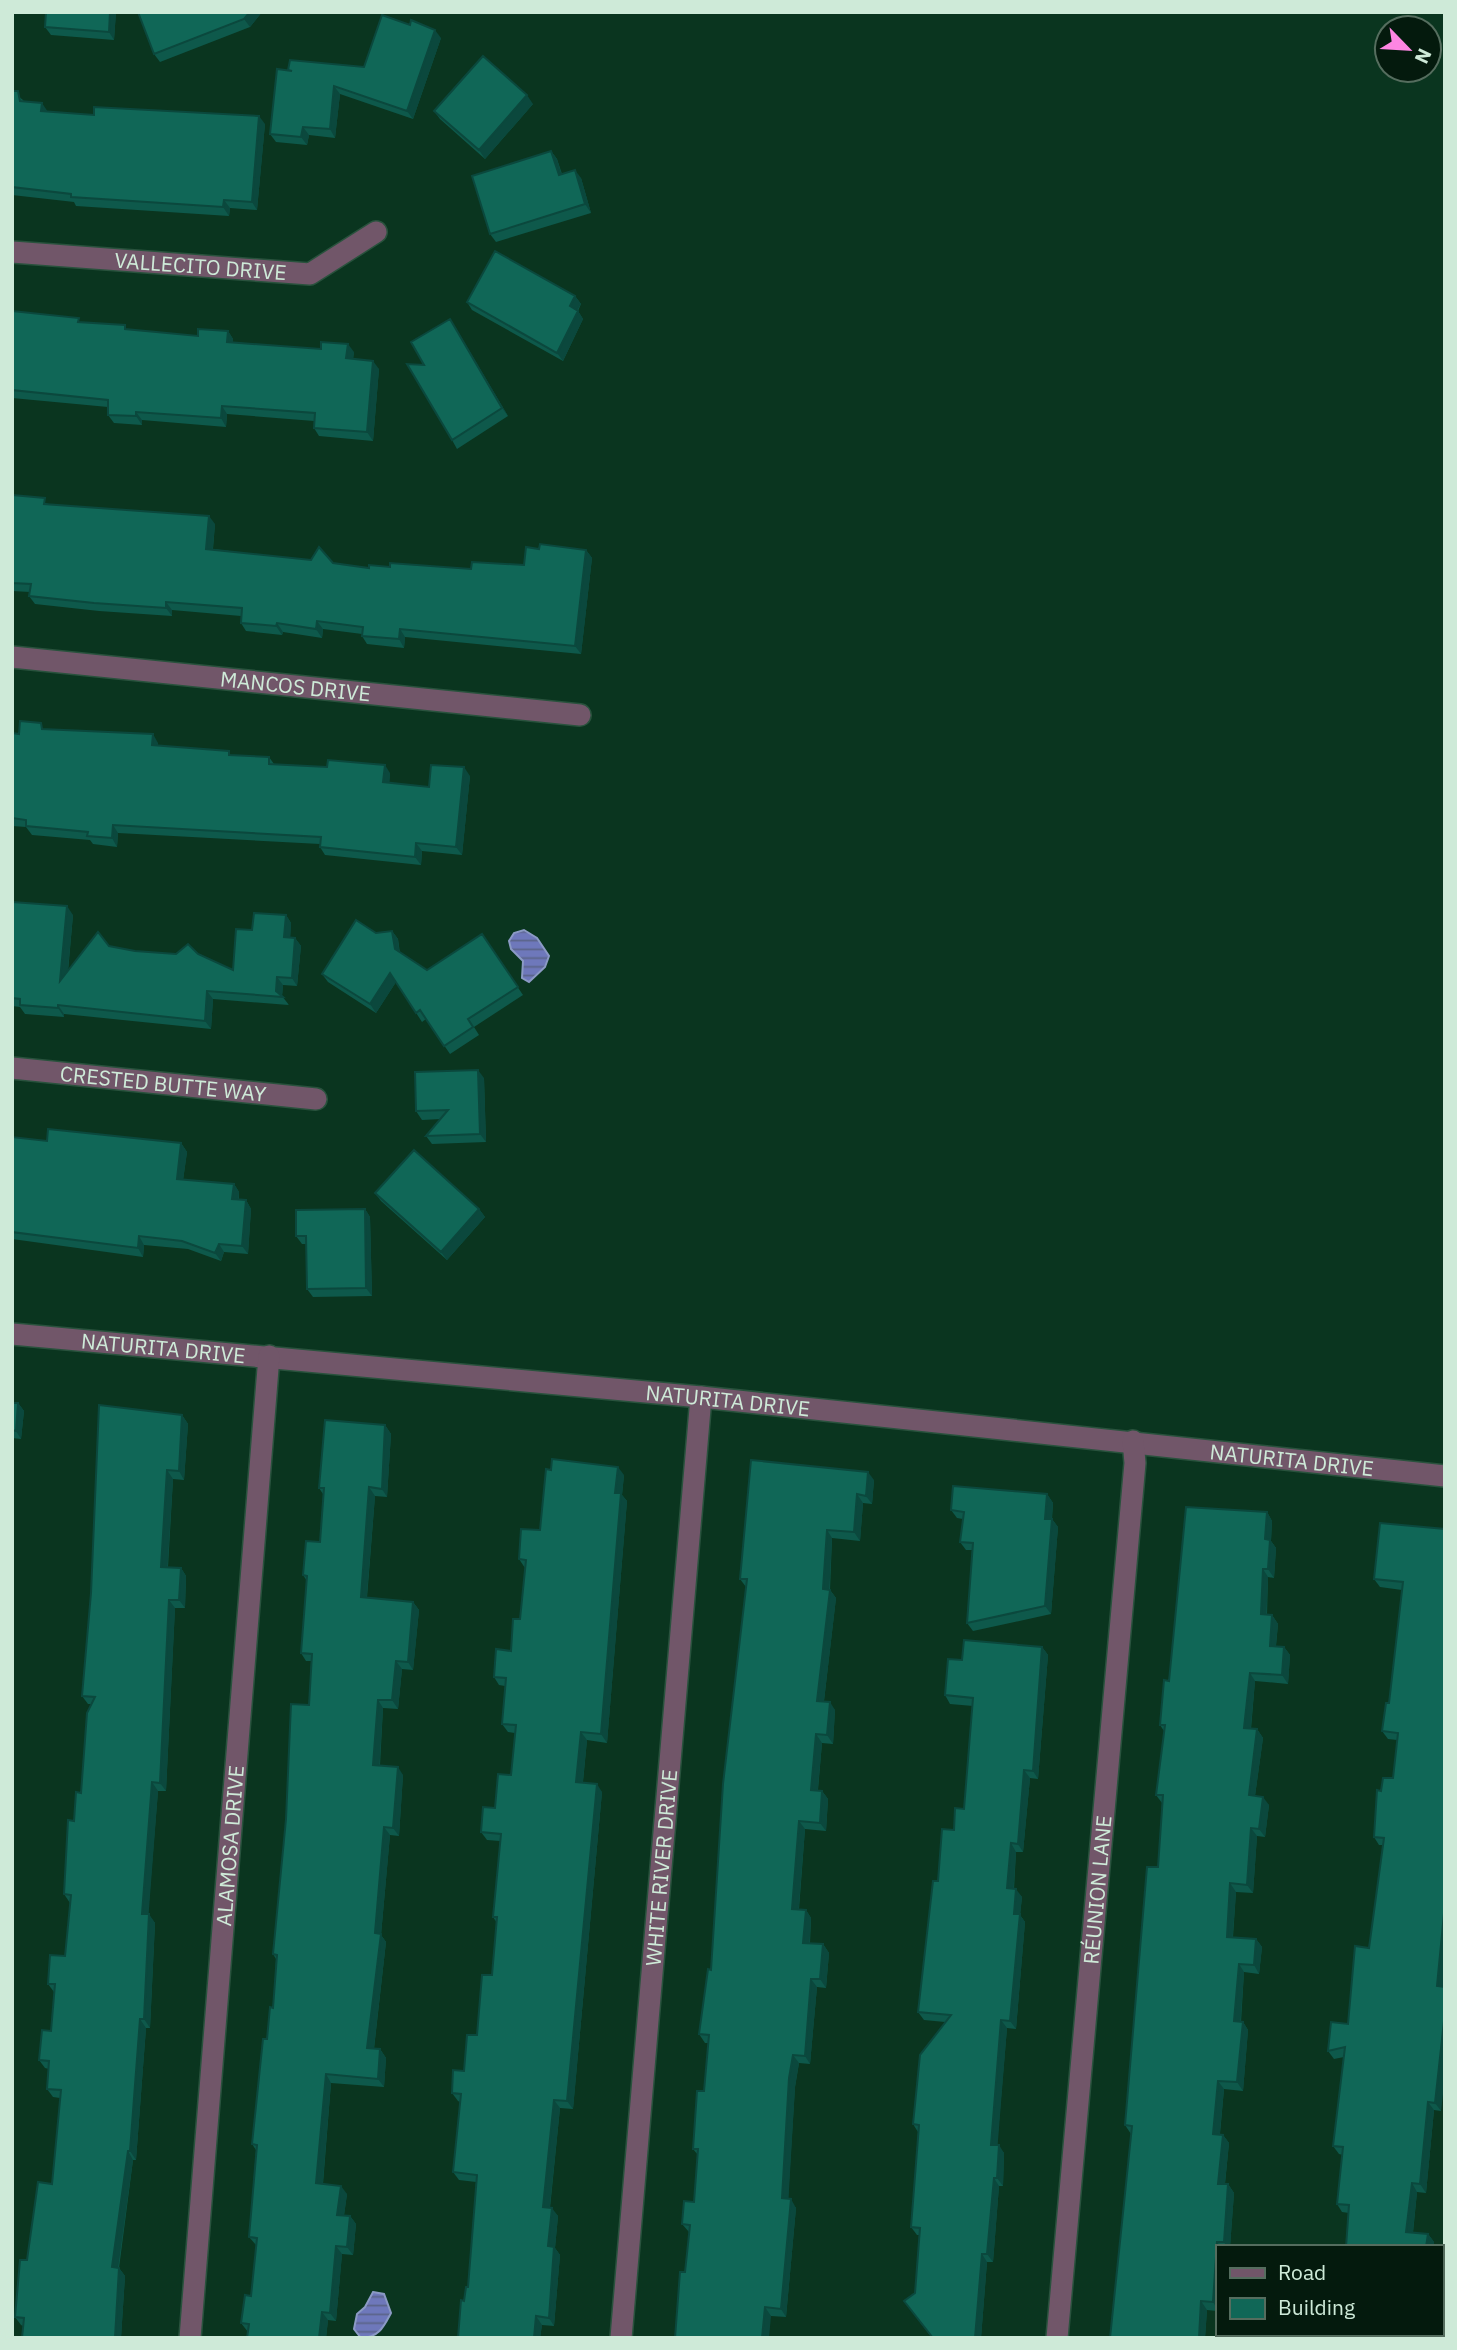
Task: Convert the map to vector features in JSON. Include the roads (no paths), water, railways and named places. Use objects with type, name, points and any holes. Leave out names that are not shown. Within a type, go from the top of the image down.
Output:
[{"type":"street","name":"VALLECITO DRIVE","points":[[12,251],[310,274],[376,232]]},
{"type":"street","name":"MANCOS DRIVE","points":[[12,657],[580,715]]},
{"type":"street","name":"CRESTED BUTTE WAY","points":[[12,1068],[316,1099]]},
{"type":"street","name":"NATURITA DRIVE","points":[[12,1334],[701,1397],[1445,1476]]},
{"type":"street","name":"ALAMOSA DRIVE","points":[[190,2338],[269,1356]]},
{"type":"street","name":"WHITE RIVER DRIVE","points":[[621,2338],[701,1397]]},
{"type":"street","name":"RÉUNION LANE","points":[[1057,2338],[1135,1463],[1133,1441]]},
{"type":"water","points":[[524,930],[537,938],[549,956],[545,967],[529,982],[522,978],[523,961],[511,949],[509,941],[514,933]]},
{"type":"water","points":[[373,2292],[384,2294],[391,2313],[377,2334],[361,2338],[354,2329],[357,2314],[365,2307]]}]
